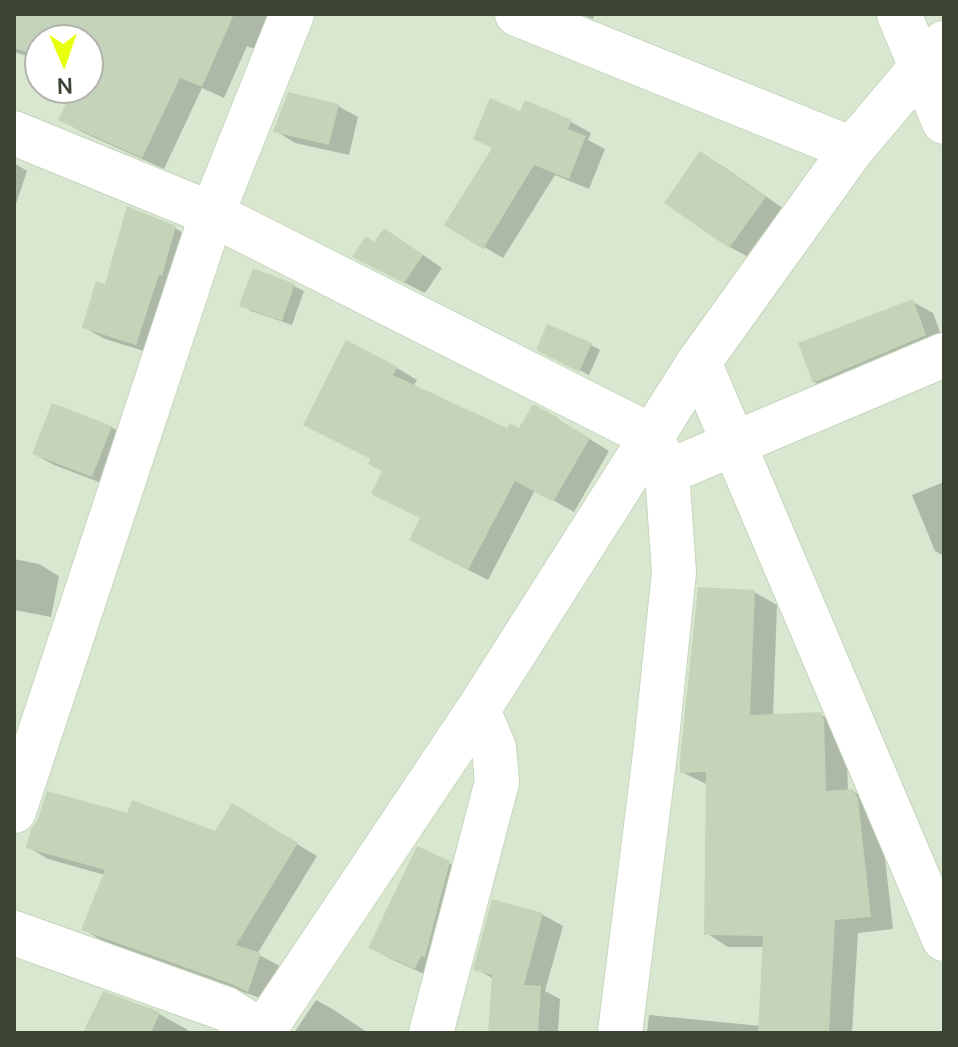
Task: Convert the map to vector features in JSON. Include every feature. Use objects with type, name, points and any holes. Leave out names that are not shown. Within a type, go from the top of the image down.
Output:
[{"type":"street","points":[[14,811],[212,214],[292,14]]},
{"type":"street","points":[[517,14],[852,149]]},
{"type":"street","points":[[899,14],[933,54],[944,122]]},
{"type":"street","points":[[14,933],[226,1009],[262,1032],[478,710],[659,454],[699,362],[852,149],[933,54]]},
{"type":"street","points":[[14,133],[212,214],[659,454],[734,445],[944,355]]},
{"type":"street","points":[[699,362],[944,939]]},
{"type":"street","points":[[620,1033],[674,572],[659,454]]},
{"type":"street","points":[[431,1033],[497,782],[494,748],[478,710]]},
{"type":"shaded area","points":[[14,14],[944,14],[944,1033],[14,1033]]},
{"type":"building","points":[[14,14],[234,14],[202,87],[180,78],[142,158],[58,120],[66,104],[104,104],[104,24],[24,24],[24,51],[14,48]]},
{"type":"building","points":[[288,92],[339,104],[329,145],[273,132]]},
{"type":"building","points":[[490,98],[520,111],[525,100],[572,120],[568,129],[586,136],[569,179],[534,165],[483,249],[444,225],[492,148],[473,139]]},
{"type":"building","points":[[700,151],[766,197],[729,248],[664,203]]},
{"type":"building","points":[[127,206],[176,226],[162,276],[159,275],[136,345],[82,328],[96,281],[105,284]]},
{"type":"building","points":[[384,228],[423,255],[404,283],[352,257],[366,236],[374,242]]},
{"type":"building","points":[[253,268],[295,284],[282,321],[239,306]]},
{"type":"building","points":[[913,299],[926,335],[813,383],[798,343]]},
{"type":"building","points":[[547,324],[592,343],[579,372],[536,350]]},
{"type":"building","points":[[346,340],[398,367],[393,375],[507,428],[510,423],[519,428],[533,404],[590,438],[553,502],[515,481],[468,570],[409,540],[420,518],[371,494],[382,471],[368,464],[371,459],[303,425]]},
{"type":"building","points":[[52,403],[112,426],[92,477],[32,454]]},
{"type":"building","points":[[698,587],[755,590],[750,715],[821,712],[824,720],[826,791],[853,789],[858,799],[871,917],[835,920],[829,1033],[758,1033],[763,936],[704,935],[706,772],[680,773]]},
{"type":"building","points":[[47,791],[127,813],[132,800],[215,831],[232,803],[298,843],[236,945],[261,953],[248,992],[81,930],[105,870],[26,848]]},
{"type":"building","points":[[417,846],[450,861],[425,957],[421,956],[415,969],[368,948]]},
{"type":"building","points":[[492,899],[543,913],[524,985],[541,986],[538,1033],[488,1033],[492,975],[473,970]]},
{"type":"building","points":[[103,991],[160,1012],[151,1033],[83,1033]]}]
